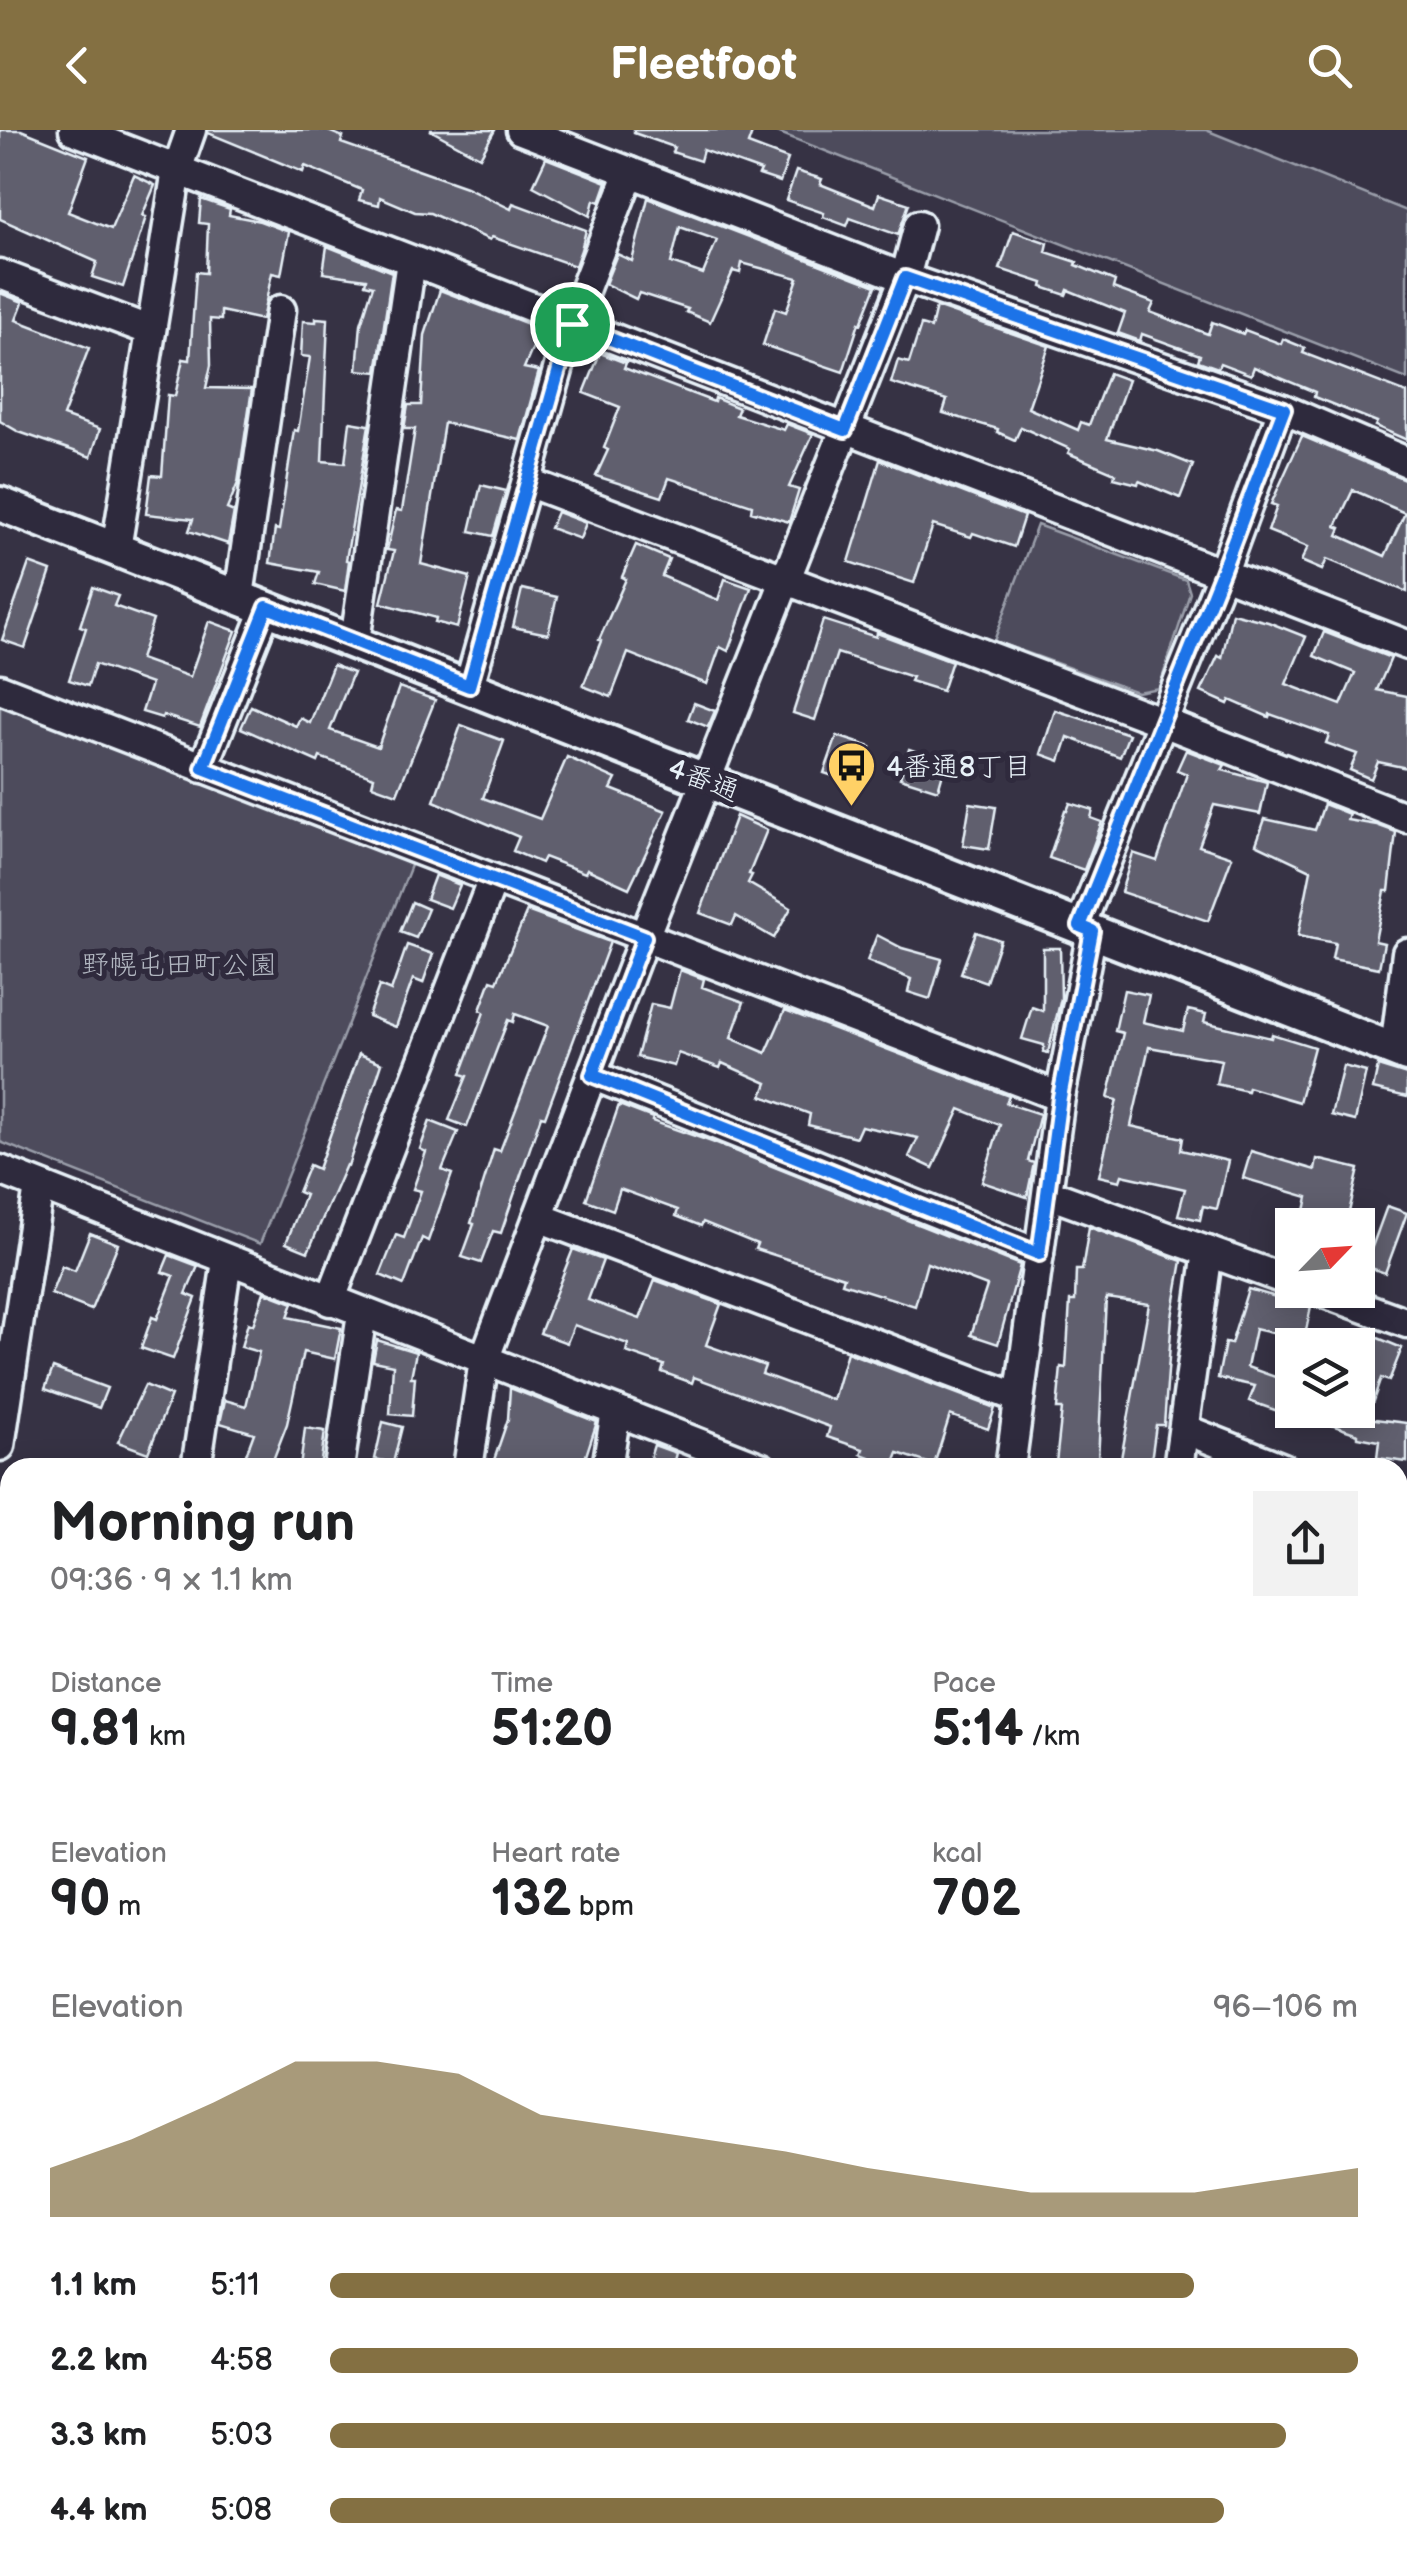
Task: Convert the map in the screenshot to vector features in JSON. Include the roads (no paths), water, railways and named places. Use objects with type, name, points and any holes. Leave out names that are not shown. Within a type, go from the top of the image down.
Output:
[{"type":"street","points":[[74,130],[1407,645]]},
{"type":"street","points":[[116,549],[176,170],[192,130]]},
{"type":"street","points":[[521,130],[905,278],[1284,409],[1407,462]]},
{"type":"street","points":[[469,686],[572,324],[630,172]]},
{"type":"street","points":[[469,1458],[484,1360],[644,937],[905,278],[920,224]]},
{"type":"street","points":[[355,641],[411,261]]},
{"type":"street","points":[[0,274],[151,332]]},
{"type":"street","points":[[203,768],[253,602],[282,310]]},
{"type":"street","points":[[1011,1458],[1086,928],[1284,409]]},
{"type":"street","points":[[527,482],[1407,818]]},
{"type":"street","name":"4番通","points":[[0,504],[1401,1052]]},
{"type":"street","points":[[0,689],[1060,1097]]},
{"type":"street","points":[[330,1301],[493,879]]},
{"type":"street","points":[[1401,1052],[1407,953]]},
{"type":"street","points":[[592,1075],[1039,1254]]},
{"type":"street","points":[[0,1170],[736,1458]]},
{"type":"street","points":[[0,1446],[39,1186]]},
{"type":"street","points":[[1048,1194],[1275,1276]]},
{"type":"street","points":[[538,1217],[1020,1398]]},
{"type":"street","points":[[1180,1458],[1208,1251]]},
{"type":"street","points":[[197,1458],[227,1261]]},
{"type":"street","points":[[1366,1308],[1407,1323]]},
{"type":"street","points":[[340,1458],[362,1314]]},
{"type":"street","points":[[608,1458],[616,1411]]},
{"type":"street","points":[[1184,1429],[1258,1458]]},
{"type":"place","name":"4番通8丁目","points":[[851,808]]},
{"type":"park label","name":"野幌屯田町公園","points":[[179,964]]}]
